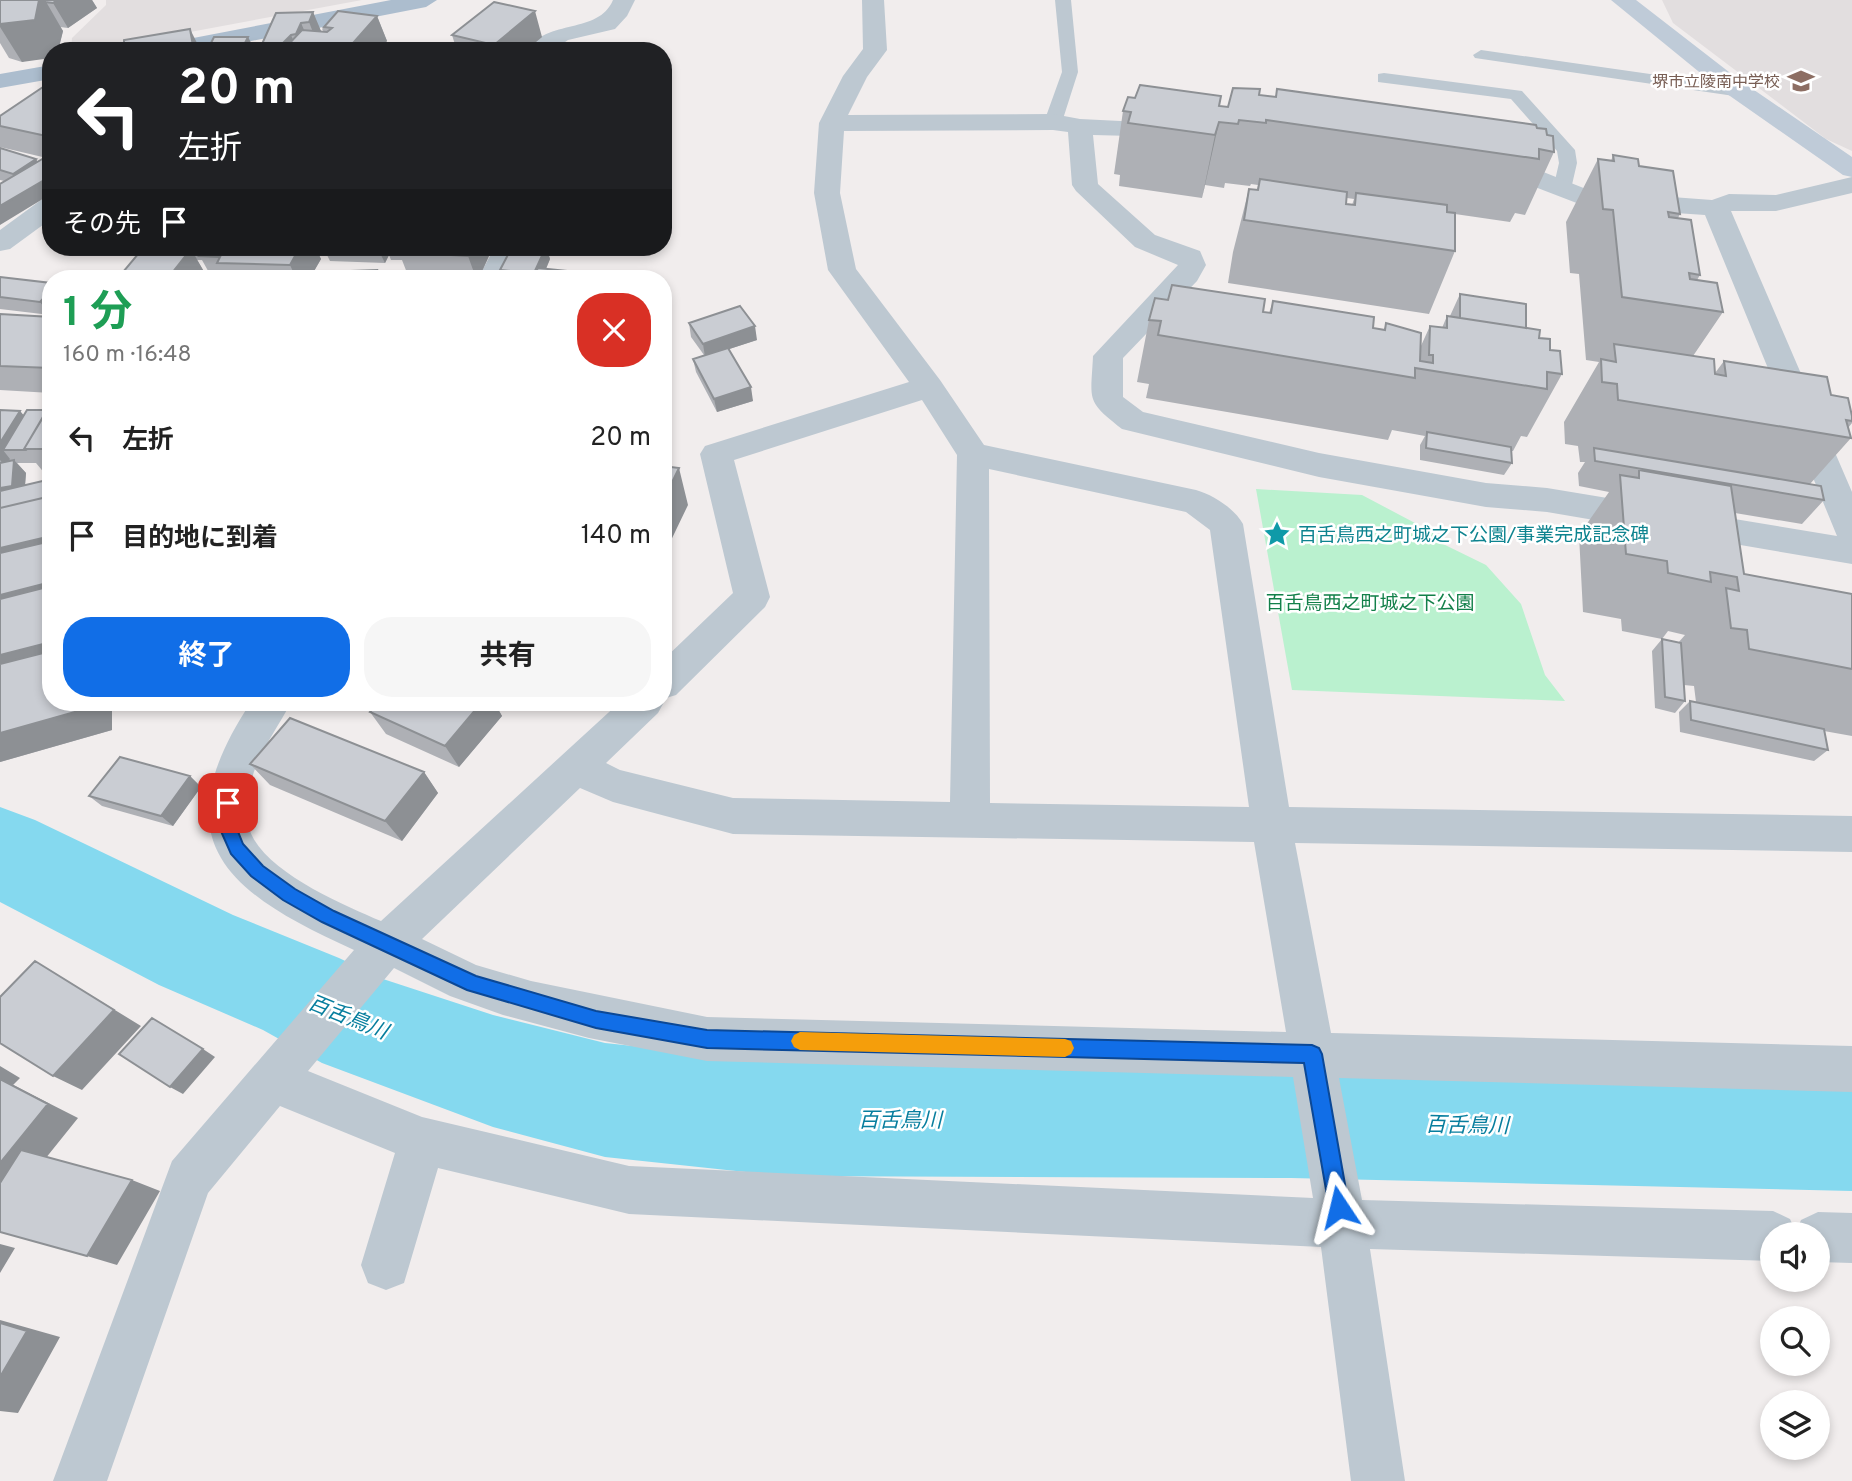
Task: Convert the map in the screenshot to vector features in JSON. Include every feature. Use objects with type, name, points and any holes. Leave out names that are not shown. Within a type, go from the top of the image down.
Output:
[{"type":"main road","points":[[209,42],[426,0]]},
{"type":"main road","points":[[0,81],[42,74]]},
{"type":"street","points":[[550,42],[560,35],[611,23],[618,17],[624,0]]},
{"type":"street","points":[[873,0],[875,50],[855,76],[832,123],[827,193],[842,270],[929,387],[973,454],[970,819]]},
{"type":"street","points":[[1622,0],[1741,92],[1852,169]]},
{"type":"street","points":[[832,123],[1199,128]]},
{"type":"street","points":[[1067,125],[1084,185],[1120,222],[1145,241],[1190,257],[1192,265],[1187,275],[1108,356],[1107,401],[1133,421],[1220,439],[1319,465],[1486,495],[1547,500],[1852,551]]},
{"type":"street","points":[[1470,155],[1510,166],[1587,199],[1716,208],[1729,202],[1776,202],[1852,185]]},
{"type":"street","points":[[1716,208],[1852,532]]},
{"type":"street","points":[[0,243],[42,213]]},
{"type":"street","points":[[672,675],[752,597],[716,454],[929,387]]},
{"type":"street","points":[[973,454],[1196,502],[1226,524],[1271,823],[1339,1207],[1378,1481]]},
{"type":"street","points":[[266,711],[246,744],[228,803],[228,829],[237,849],[257,871],[377,955],[596,1020],[707,1039],[1315,1069],[1852,1069]]},
{"type":"street","points":[[80,1481],[189,1178],[377,955],[636,711]]},
{"type":"street","points":[[576,768],[613,785],[733,816],[1852,834]]},
{"type":"street","points":[[280,1069],[422,1141],[629,1190],[1339,1207],[1760,1235]]},
{"type":"street","points":[[386,1265],[422,1141]]},
{"type":"street","points":[[1830,1237],[1852,1238]]},
{"type":"lane","points":[[1063,0],[1070,72],[1067,125]]},
{"type":"lane","points":[[1481,55],[1741,92]]},
{"type":"lane","points":[[1384,78],[1516,95],[1566,150],[1568,163],[1562,189]]},
{"type":"shaded area","points":[[106,0],[362,0],[136,42],[72,42],[72,38],[106,5]]},
{"type":"shaded area","name":"堺市立陵南中学校","points":[[1662,0],[1852,0],[1852,151],[1826,139],[1673,23]]},
{"type":"green space","name":"百舌鳥西之町城之下公園","points":[[1256,489],[1362,495],[1432,532],[1441,543],[1486,565],[1521,604],[1545,675],[1565,701],[1292,690]]},
{"type":"building","points":[[0,0],[39,0],[35,20],[0,24]]},
{"type":"building","points":[[494,2],[535,11],[498,42],[481,42],[452,35]]},
{"type":"building","points":[[338,11],[377,16],[354,42],[291,42],[302,30],[327,32],[332,28],[324,27]]},
{"type":"building","points":[[313,12],[309,22],[301,23],[296,34],[284,42],[263,42],[276,13]]},
{"type":"building","points":[[190,29],[192,42],[124,42]]},
{"type":"building","points":[[214,37],[248,37],[246,42],[212,42]]},
{"type":"building","points":[[1140,85],[1221,96],[1219,106],[1228,107],[1233,88],[1260,89],[1259,95],[1276,97],[1277,89],[1536,125],[1537,128],[1546,129],[1547,135],[1553,136],[1554,152],[1539,149],[1539,159],[1266,120],[1266,123],[1239,120],[1238,124],[1219,122],[1215,135],[1128,123],[1131,112],[1123,111],[1128,97],[1135,98]]},
{"type":"building","points":[[42,88],[42,135],[0,126],[0,116]]},
{"type":"building","points":[[0,148],[36,159],[13,174],[0,170]]},
{"type":"building","points":[[1613,155],[1638,159],[1639,166],[1673,171],[1680,214],[1668,212],[1669,217],[1691,220],[1700,275],[1689,273],[1690,279],[1717,283],[1723,312],[1622,297],[1613,210],[1603,209],[1598,159],[1614,161]]},
{"type":"building","points":[[42,159],[42,181],[0,206],[0,184]]},
{"type":"building","points":[[1260,179],[1347,192],[1346,204],[1355,205],[1356,193],[1447,205],[1447,212],[1455,213],[1455,251],[1244,220],[1249,189],[1258,190]]},
{"type":"building","points":[[136,256],[185,256],[174,270],[125,270]]},
{"type":"building","points":[[199,256],[295,256],[290,265],[217,263],[220,257]]},
{"type":"building","points":[[507,256],[542,256],[535,270],[500,270]]},
{"type":"building","points":[[0,277],[42,282],[40,302],[0,297]]},
{"type":"building","points":[[1172,285],[1265,299],[1263,312],[1271,313],[1273,301],[1374,317],[1373,328],[1385,330],[1386,323],[1421,333],[1420,361],[1433,363],[1433,355],[1429,355],[1430,326],[1447,328],[1447,316],[1540,330],[1539,338],[1550,339],[1550,350],[1560,351],[1562,374],[1547,372],[1547,389],[1415,368],[1415,378],[1158,335],[1161,321],[1149,320],[1155,298],[1168,300]]},
{"type":"building","points":[[1460,294],[1526,304],[1526,328],[1460,318]]},
{"type":"building","points":[[740,306],[755,326],[703,344],[689,323]]},
{"type":"building","points":[[0,314],[42,316],[42,368],[0,366]]},
{"type":"building","points":[[1614,344],[1714,359],[1715,374],[1726,376],[1724,361],[1827,377],[1831,395],[1848,398],[1852,421],[1846,420],[1851,438],[1618,400],[1617,384],[1602,382],[1601,359],[1616,362]]},
{"type":"building","points":[[728,348],[751,387],[714,399],[693,359]]},
{"type":"building","points":[[0,410],[20,411],[0,443]]},
{"type":"building","points":[[27,410],[42,410],[42,418],[25,450],[3,450]]},
{"type":"building","points":[[42,419],[42,449],[24,449]]},
{"type":"building","points":[[1427,432],[1511,447],[1512,463],[1426,448]]},
{"type":"building","points":[[1594,448],[1821,486],[1824,500],[1595,461]]},
{"type":"building","points":[[14,460],[12,486],[0,488],[0,463]]},
{"type":"building","points":[[672,467],[679,468],[672,482]]},
{"type":"building","points":[[1639,470],[1731,486],[1744,574],[1852,594],[1852,669],[1749,649],[1747,630],[1731,628],[1726,588],[1739,591],[1737,577],[1710,572],[1711,582],[1668,573],[1667,561],[1626,554],[1620,475],[1639,478]]},
{"type":"building","points":[[42,481],[42,498],[0,508],[0,491]]},
{"type":"building","points":[[42,498],[42,538],[0,548],[0,508]]},
{"type":"building","points":[[42,543],[42,584],[0,595],[0,553]]},
{"type":"building","points":[[42,588],[42,644],[0,655],[0,599]]},
{"type":"building","points":[[1662,639],[1681,643],[1685,701],[1665,697]]},
{"type":"building","points":[[42,653],[42,711],[78,711],[0,733],[0,664]]},
{"type":"building","points":[[1690,701],[1824,729],[1828,750],[1691,720]]},
{"type":"building","points":[[371,711],[474,711],[445,746]]},
{"type":"building","points":[[290,718],[424,772],[385,821],[250,764]]},
{"type":"building","points":[[120,757],[190,776],[161,816],[89,796]]},
{"type":"building","points":[[35,961],[114,1010],[53,1076],[0,1043],[0,997]]},
{"type":"building","points":[[152,1018],[203,1049],[170,1087],[119,1054]]},
{"type":"building","points":[[0,1079],[48,1104],[0,1163]]},
{"type":"building","points":[[21,1150],[132,1180],[87,1256],[0,1232],[0,1183]]},
{"type":"building","points":[[0,1323],[27,1331],[0,1377]]},
{"type":"waterway","name":"百舌鳥川","points":[[0,852],[196,950],[301,994],[361,1025],[493,1071],[605,1100],[782,1119],[1291,1121],[1852,1133]]},
{"type":"slow traffic","points":[[800,1041],[1065,1048]]},
{"type":"place","name":"堺市立陵南中学校","points":[[1801,81]]},
{"type":"place","name":"百舌鳥西之町城之下公園/事業完成記念碑","points":[[1277,534]]},
{"type":"route","points":[[228,803],[228,829],[237,849],[257,871],[289,894],[328,916],[473,984],[596,1020],[707,1039],[1312,1054],[1339,1207]]}]
